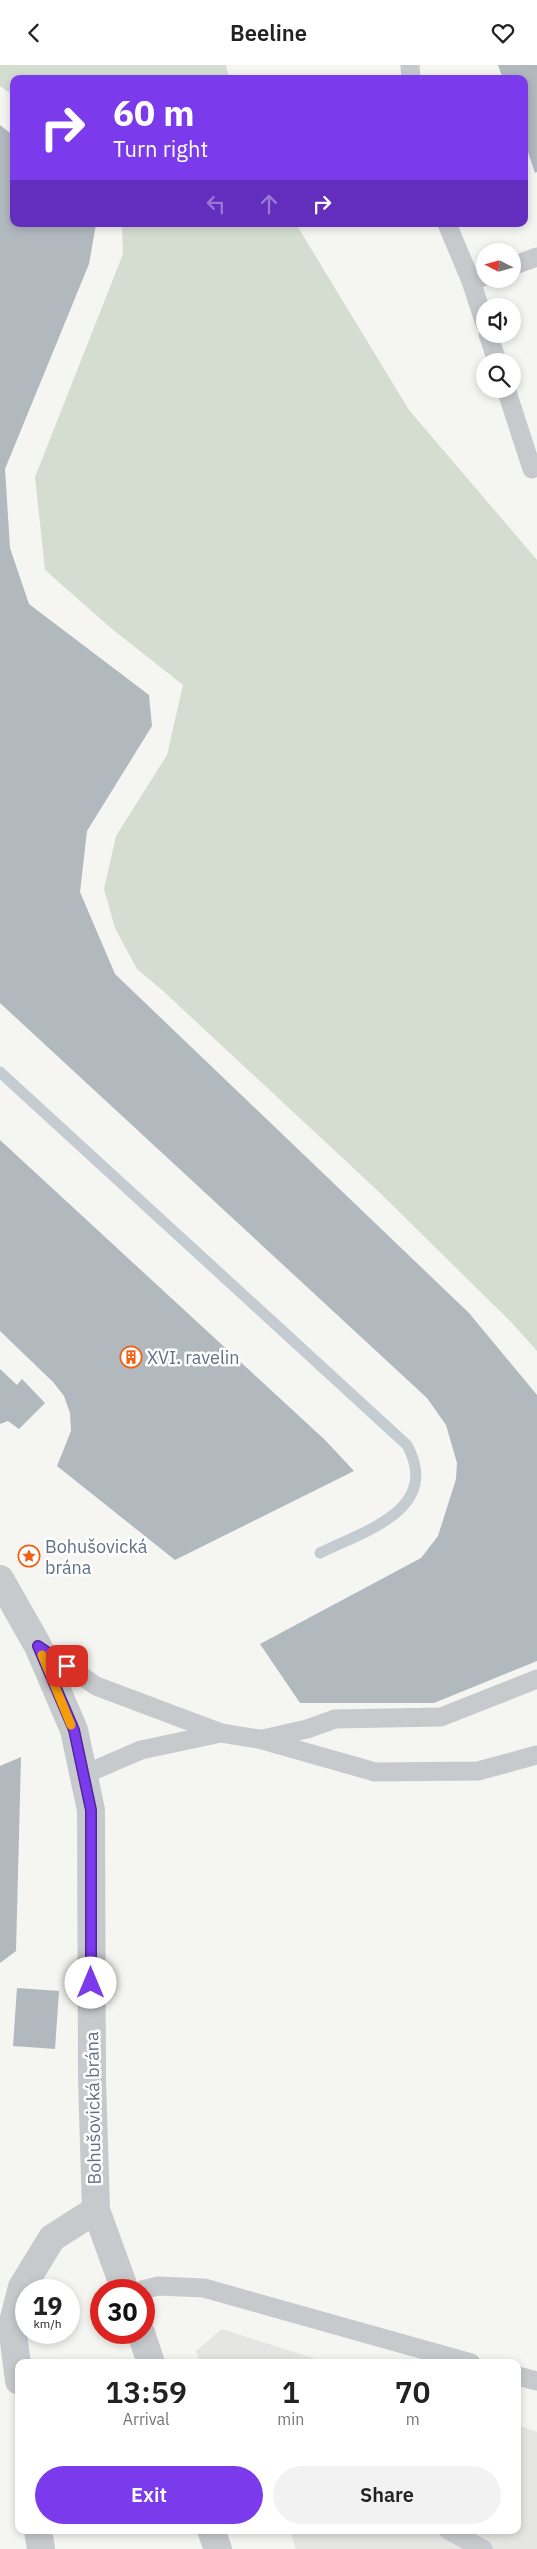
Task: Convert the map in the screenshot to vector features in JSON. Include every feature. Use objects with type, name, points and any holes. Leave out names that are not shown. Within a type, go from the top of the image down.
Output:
[{"type":"street","name":"Bohušovická brána","points":[[0,1579],[38,1646],[74,1730],[91,1810],[92,2069],[96,2210],[121,2279]]},
{"type":"street","points":[[16,2359],[12,2326],[22,2287],[52,2238],[96,2210]]},
{"type":"street","points":[[144,2344],[150,2359]]},
{"type":"street","points":[[39,2534],[41,2549]]},
{"type":"street","points":[[212,2534],[218,2549]]},
{"type":"lane","points":[[449,227],[476,275]]},
{"type":"lane","points":[[521,263],[537,257]]},
{"type":"lane","points":[[509,398],[532,469]]},
{"type":"lane","points":[[38,1646],[96,1686],[221,1733],[259,1739],[376,1772],[478,1771],[537,1755]]},
{"type":"lane","points":[[259,1739],[307,1729],[335,1719],[441,1717],[537,1679]]},
{"type":"lane","points":[[83,1775],[141,1750],[221,1733]]},
{"type":"lane","points":[[155,2287],[204,2287],[457,2359]]},
{"type":"lane","points":[[521,2377],[537,2381]]},
{"type":"lane","points":[[455,2534],[483,2549]]},
{"type":"shaded area","points":[[0,65],[226,65],[228,75],[10,75],[10,93],[0,86]]},
{"type":"shaded area","points":[[122,227],[298,227],[409,410],[537,560],[537,1351],[512,1323],[378,1191],[137,969],[115,928],[104,889],[116,836],[167,755],[183,685],[112,629],[45,570],[35,477],[123,254]]},
{"type":"shaded area","points":[[222,2329],[316,2359],[199,2359],[196,2351]]},
{"type":"shaded area","points":[[521,2426],[537,2432],[537,2549],[296,2549],[291,2534],[521,2534]]},
{"type":"building","points":[[498,65],[537,65],[537,172],[535,173],[528,152],[528,75],[502,75]]},
{"type":"building","points":[[0,125],[10,133],[10,227],[95,227],[89,264],[5,469],[10,548],[29,604],[149,695],[152,726],[87,831],[80,892],[115,974],[469,1313],[537,1395],[537,1661],[434,1703],[300,1703],[260,1644],[421,1558],[438,1536],[456,1479],[457,1463],[446,1425],[427,1398],[0,1003]]},
{"type":"building","name":"XVI. ravelin","points":[[0,1140],[325,1440],[354,1471],[175,1560],[57,1466],[71,1431],[70,1413],[64,1396],[53,1382],[0,1331]]},
{"type":"building","points":[[0,1369],[17,1385],[22,1379],[45,1403],[19,1429],[8,1421],[0,1424]]},
{"type":"building","points":[[21,1757],[16,1951],[0,1963],[0,1766]]},
{"type":"building","points":[[17,1988],[59,1991],[55,2049],[13,2046]]},
{"type":"waterway","points":[[0,1072],[407,1445],[415,1467],[414,1486],[406,1502],[393,1515],[376,1526],[320,1553]]},
{"type":"slow traffic","points":[[42,1655],[71,1725]]},
{"type":"place","name":"XVI. ravelin","points":[[131,1357]]},
{"type":"place","name":"Bohušovická brána","points":[[29,1556]]},
{"type":"route","points":[[67,1666],[38,1646],[74,1730],[91,1810],[91,1983]]}]
